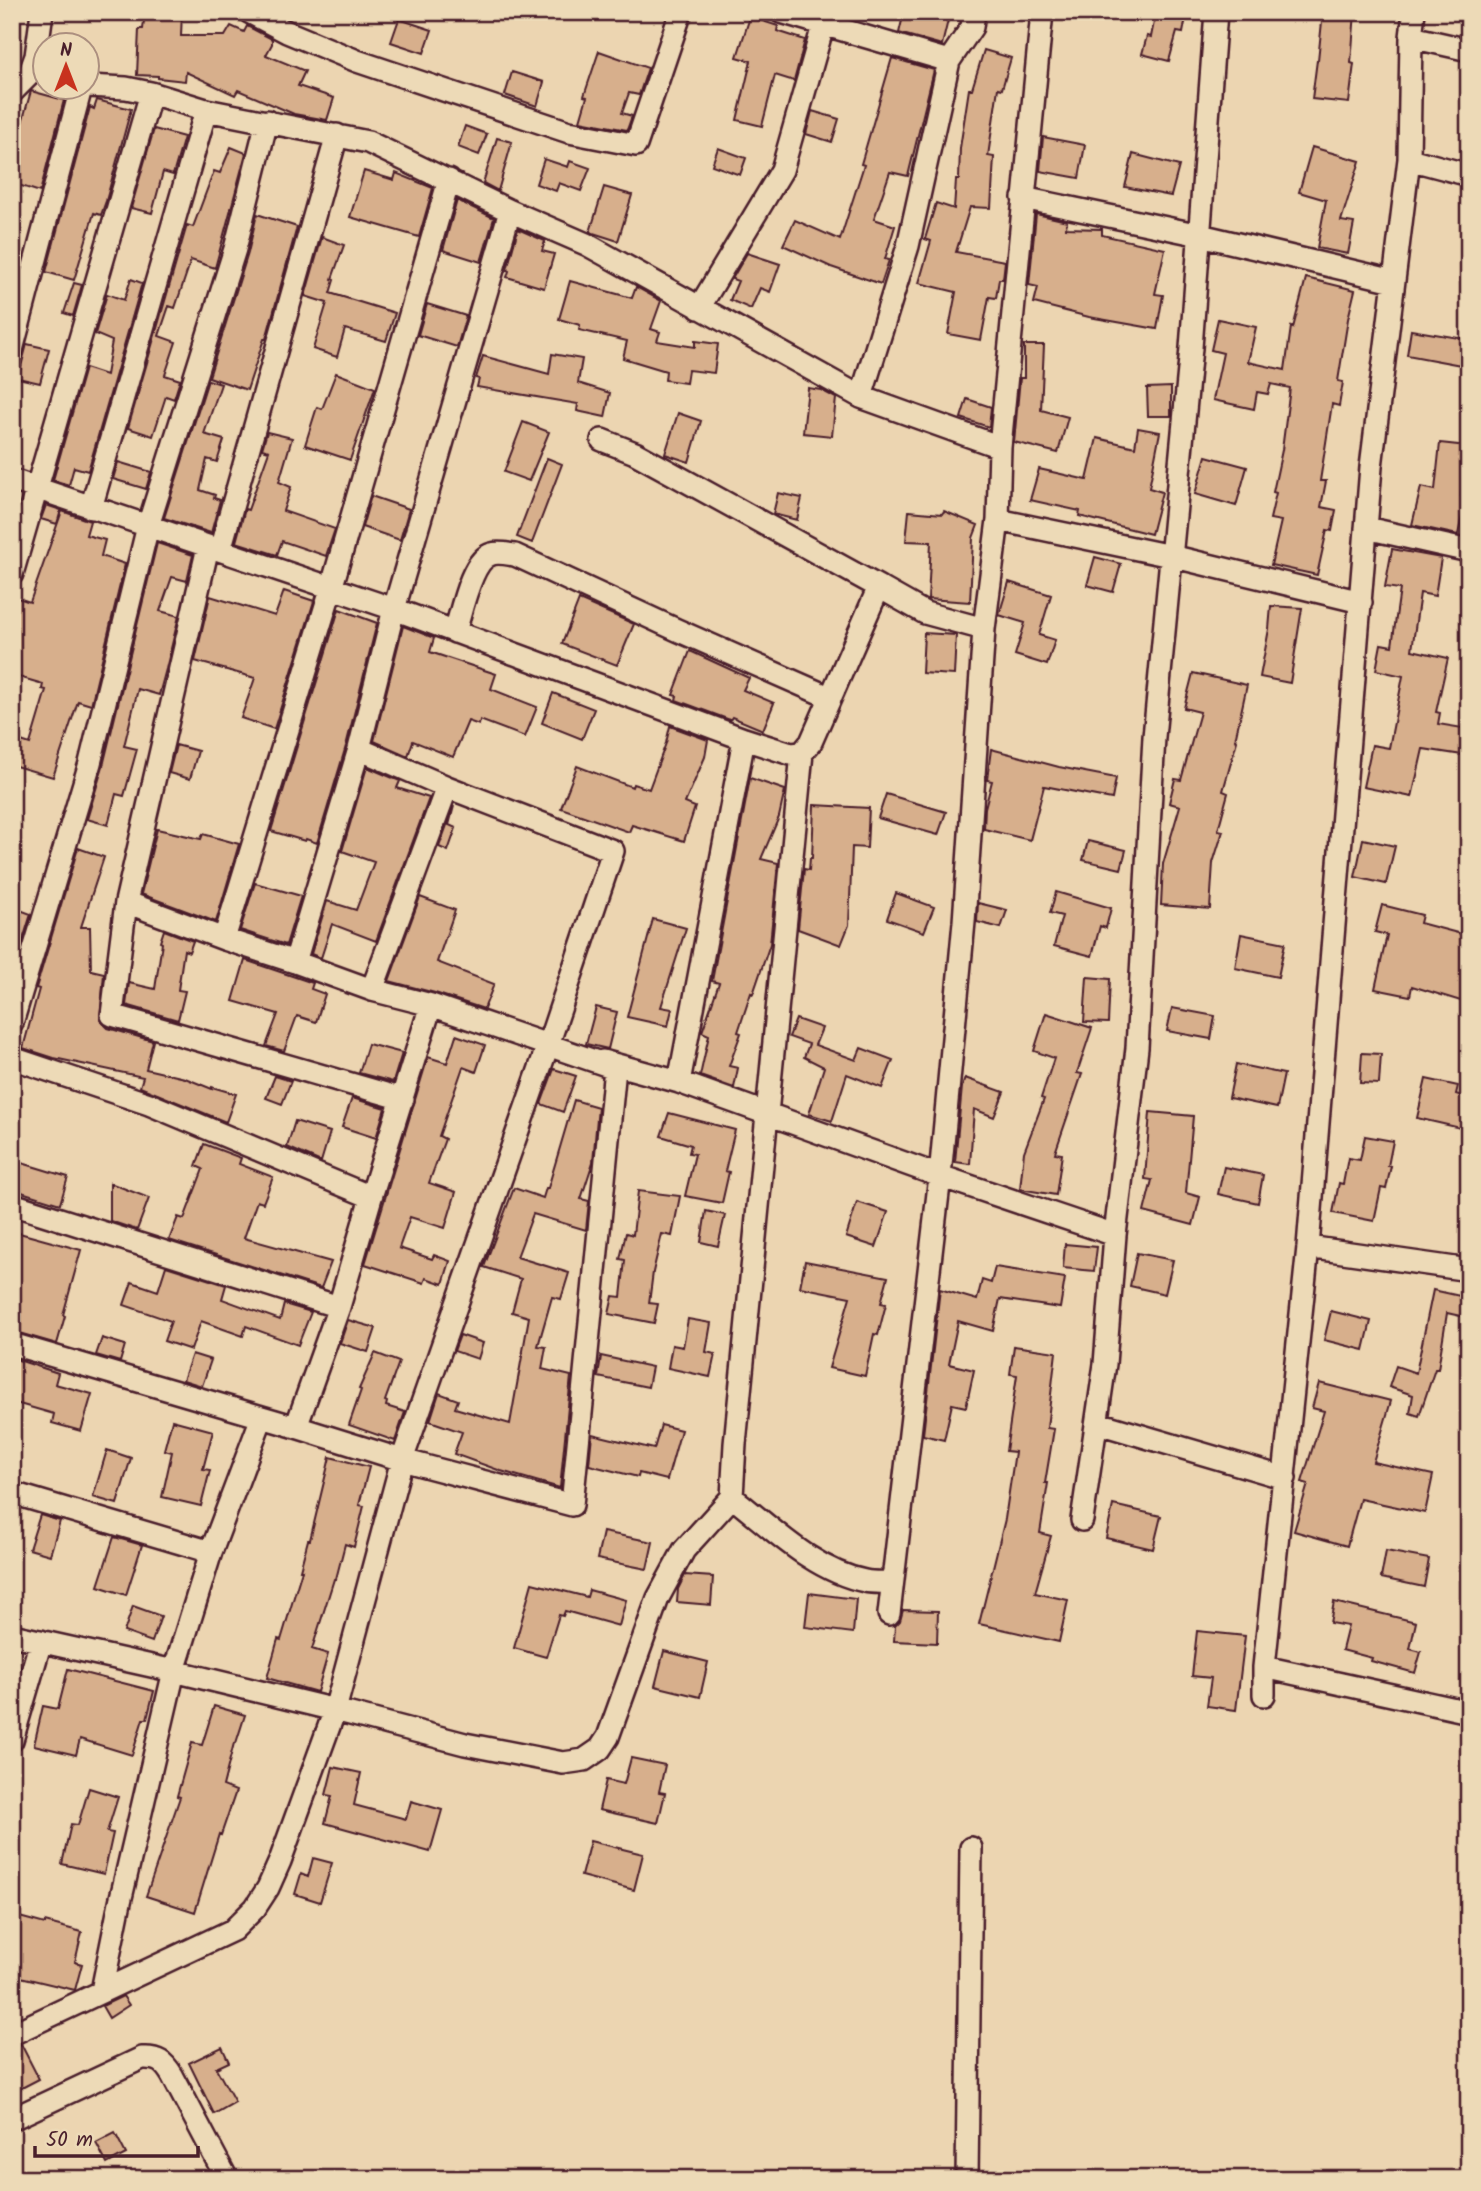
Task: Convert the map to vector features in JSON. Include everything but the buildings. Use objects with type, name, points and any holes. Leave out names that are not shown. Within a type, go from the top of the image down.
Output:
[{"type":"street","points":[[39,32],[42,12]]},
{"type":"street","points":[[249,12],[287,32],[369,65],[569,132],[636,145],[681,12]]},
{"type":"street","points":[[781,12],[825,18],[949,61]]},
{"type":"street","points":[[861,397],[908,246],[949,61],[972,27],[974,12]]},
{"type":"street","points":[[889,1614],[940,1176],[964,922],[984,629],[998,520],[1000,447],[1042,12]]},
{"type":"street","points":[[1082,1520],[1105,1364],[1115,1235],[1137,1048],[1154,737],[1191,348],[1216,12]]},
{"type":"street","points":[[1264,1695],[1264,1667],[1308,1247],[1371,467],[1409,159],[1411,37],[1414,12]]},
{"type":"street","points":[[699,308],[782,170],[825,18]]},
{"type":"street","points":[[1411,37],[1469,50]]},
{"type":"street","points":[[12,92],[32,80]]},
{"type":"street","points":[[102,87],[151,93],[206,110],[368,142],[510,211],[586,244],[861,397],[1000,447]]},
{"type":"street","points":[[12,574],[128,164],[151,93]]},
{"type":"street","points":[[12,349],[77,102]]},
{"type":"street","points":[[92,508],[206,110]]},
{"type":"street","points":[[12,1023],[90,763],[148,526],[235,249],[267,121]]},
{"type":"street","points":[[337,135],[214,548],[126,902],[112,1015],[402,1099]]},
{"type":"street","points":[[1409,159],[1469,175]]},
{"type":"street","points":[[224,939],[331,589],[449,180]]},
{"type":"street","points":[[1023,198],[1200,235],[1394,281]]},
{"type":"street","points":[[295,962],[359,749],[394,609],[510,211]]},
{"type":"street","points":[[602,440],[635,453],[925,613],[984,629]]},
{"type":"street","points":[[12,480],[394,609],[744,739],[791,754],[802,753]]},
{"type":"street","points":[[998,520],[1171,556],[1361,602]]},
{"type":"street","points":[[1366,528],[1469,551]]},
{"type":"street","points":[[455,632],[473,576],[481,561],[493,553],[515,555],[829,697]]},
{"type":"street","points":[[12,1634],[335,1710],[465,1744],[563,1763],[584,1760],[600,1749],[608,1737],[658,1598],[684,1550],[732,1497],[802,753],[811,742],[879,587]]},
{"type":"street","points":[[679,1082],[744,739]]},
{"type":"street","points":[[12,2034],[233,1930],[255,1908],[268,1888],[335,1710],[402,1460],[548,1045],[612,851],[447,787],[359,749]]},
{"type":"street","points":[[372,990],[447,787]]},
{"type":"street","points":[[12,1344],[402,1460],[572,1505],[615,1068],[431,1005],[372,990],[126,902]]},
{"type":"street","points":[[296,1427],[339,1307],[431,1005]]},
{"type":"street","points":[[548,1045],[679,1082],[940,1176],[1115,1235]]},
{"type":"street","points":[[12,1058],[149,1104],[371,1197]]},
{"type":"street","points":[[12,1204],[339,1307]]},
{"type":"street","points":[[1308,1247],[1469,1270]]},
{"type":"street","points":[[102,1991],[174,1671],[211,1552],[262,1417]]},
{"type":"street","points":[[1098,1423],[1285,1478]]},
{"type":"street","points":[[12,1493],[211,1552]]},
{"type":"street","points":[[732,1497],[825,1567],[867,1582],[892,1582]]},
{"type":"street","points":[[12,1740],[41,1641]]},
{"type":"street","points":[[1264,1667],[1469,1712]]},
{"type":"street","points":[[967,2179],[971,1848]]},
{"type":"street","points":[[12,2119],[142,2058],[154,2057],[164,2063],[172,2076],[227,2179]]}]
